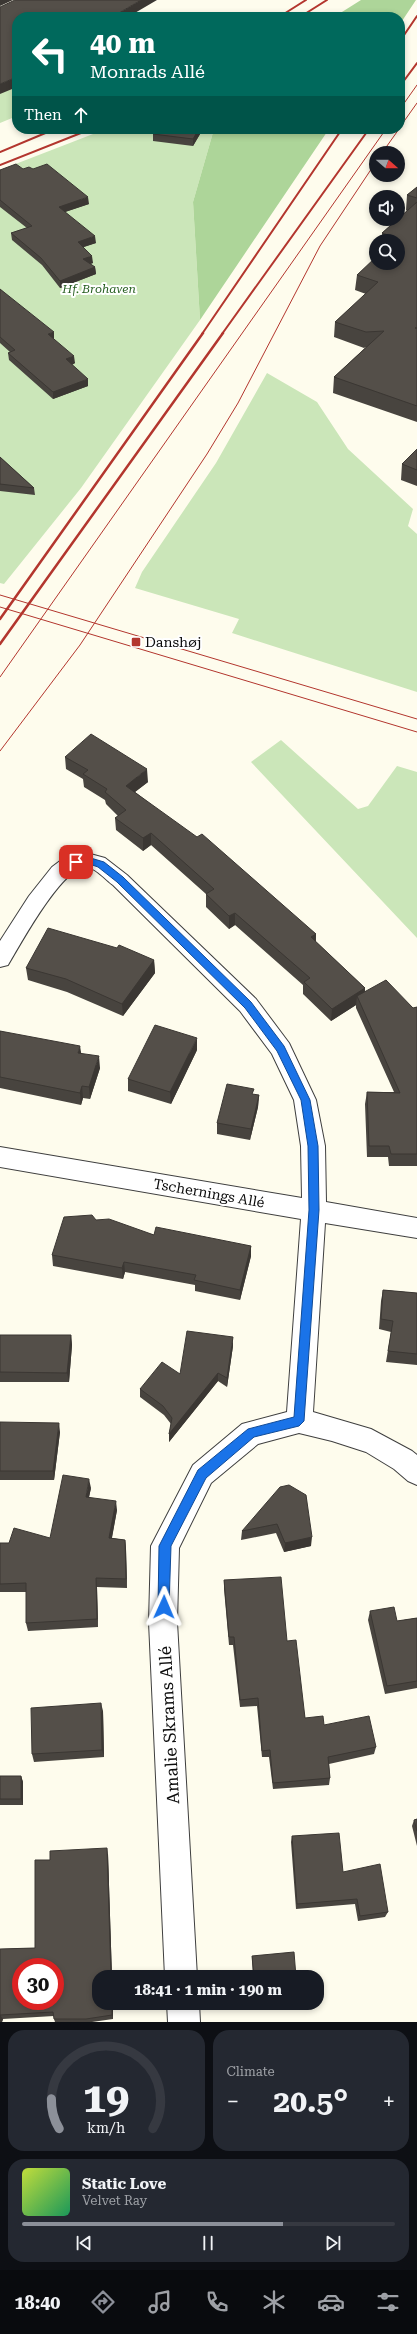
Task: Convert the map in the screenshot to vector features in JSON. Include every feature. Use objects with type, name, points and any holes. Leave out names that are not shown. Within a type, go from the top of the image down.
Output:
[{"type":"street","points":[[0,959],[48,884],[69,865],[84,859],[101,864],[120,880],[248,1005],[281,1049],[305,1100],[313,1146],[314,1210],[299,1421],[360,1436],[399,1455],[417,1472]]},
{"type":"street","name":"Tschernings Allé","points":[[0,1157],[417,1228]]},
{"type":"street","name":"Amalie Skrams Allé","points":[[182,1970],[163,1622],[165,1546],[202,1474],[252,1433],[299,1421]]},
{"type":"street","points":[[183,2010],[184,2022]]},
{"type":"green space","points":[[361,0],[416,0],[405,16],[405,12],[342,12]]},
{"type":"green space","points":[[12,62],[12,118],[0,123],[0,68]]},
{"type":"green space","name":"Hf. Brohaven","points":[[93,134],[213,134],[193,202],[200,320],[81,488],[4,584],[0,583],[0,170]]},
{"type":"green space","points":[[213,134],[326,134],[200,320],[193,202]]},
{"type":"green space","points":[[267,373],[317,402],[348,449],[413,509],[408,526],[417,534],[417,692],[232,633],[239,619],[135,588],[142,572],[216,463]]},
{"type":"green space","points":[[281,740],[358,809],[368,806],[397,766],[417,772],[417,938],[251,762]]},
{"type":"building","points":[[15,0],[141,0],[121,12],[12,12],[12,79],[0,84],[0,7]]},
{"type":"building","points":[[153,134],[196,134],[193,139]]},
{"type":"building","points":[[16,164],[23,169],[29,167],[33,169],[47,164],[88,197],[59,207],[95,236],[78,242],[92,256],[83,259],[95,267],[60,281],[41,258],[11,233],[32,226],[0,200],[0,170]]},
{"type":"building","points":[[417,187],[417,198],[407,195]]},
{"type":"building","points":[[417,202],[417,406],[334,377],[384,331],[366,332],[335,322],[378,282],[357,275],[369,264],[369,270],[405,270],[405,234],[382,233],[390,226],[405,226],[405,213]]},
{"type":"building","points":[[0,289],[54,332],[48,334],[74,356],[66,359],[88,379],[53,392],[8,353],[15,350],[0,337]]},
{"type":"building","points":[[417,449],[417,470],[402,464]]},
{"type":"building","points":[[0,457],[34,488],[0,484]]},
{"type":"building","points":[[91,734],[147,769],[126,786],[197,837],[202,834],[316,934],[311,937],[365,988],[332,1009],[304,982],[310,978],[235,913],[229,916],[206,894],[214,889],[151,833],[143,838],[115,818],[126,810],[105,792],[107,789],[83,774],[88,770],[65,757]]},
{"type":"building","points":[[48,928],[117,948],[119,945],[154,960],[122,1004],[66,979],[26,968]]},
{"type":"building","points":[[386,980],[413,1008],[417,1007],[417,1154],[391,1154],[389,1146],[369,1146],[367,1092],[400,1093],[357,996]]},
{"type":"building","points":[[155,1025],[197,1038],[170,1092],[128,1079]]},
{"type":"building","points":[[0,1031],[80,1046],[78,1053],[99,1056],[89,1087],[82,1086],[80,1093],[0,1077]]},
{"type":"building","points":[[227,1084],[254,1089],[252,1094],[259,1095],[251,1129],[217,1123]]},
{"type":"building","points":[[92,1215],[96,1220],[109,1219],[154,1235],[156,1227],[251,1246],[240,1290],[194,1280],[196,1275],[124,1262],[122,1268],[52,1255],[64,1217]]},
{"type":"building","points":[[383,1290],[417,1293],[417,1354],[388,1351],[393,1321],[381,1319]]},
{"type":"building","points":[[187,1331],[233,1337],[227,1378],[218,1373],[169,1434],[172,1418],[163,1406],[140,1389],[162,1362],[180,1374]]},
{"type":"building","points":[[0,1335],[71,1335],[67,1373],[0,1372]]},
{"type":"building","points":[[0,1422],[59,1423],[53,1471],[0,1471]]},
{"type":"building","points":[[63,1475],[89,1479],[86,1497],[116,1501],[109,1538],[125,1540],[126,1579],[96,1578],[97,1619],[26,1623],[26,1583],[0,1584],[0,1543],[9,1543],[14,1528],[50,1538]]},
{"type":"building","points":[[289,1485],[306,1495],[312,1537],[285,1543],[277,1524],[242,1531],[280,1487]]},
{"type":"building","points":[[281,1577],[287,1641],[296,1640],[305,1718],[323,1716],[324,1725],[369,1716],[376,1747],[328,1757],[330,1778],[273,1783],[270,1750],[262,1751],[258,1698],[240,1700],[234,1637],[229,1637],[224,1580]]},
{"type":"building","points":[[394,1607],[397,1621],[417,1618],[417,1681],[387,1686],[370,1611]]},
{"type":"building","points":[[101,1703],[102,1750],[32,1754],[31,1708]]},
{"type":"building","points":[[0,1776],[21,1776],[21,1799],[0,1799]]},
{"type":"building","points":[[417,1819],[417,1831],[414,1820]]},
{"type":"building","points":[[339,1833],[343,1872],[380,1864],[388,1912],[360,1916],[357,1899],[297,1904],[292,1836]]},
{"type":"building","points":[[107,1848],[111,1970],[92,1970],[92,2010],[112,2010],[112,2015],[86,2019],[54,2019],[53,2012],[0,2015],[0,1949],[35,1948],[35,1860],[50,1860],[50,1851]]},
{"type":"building","points":[[294,1952],[295,1970],[253,1970],[252,1956]]},
{"type":"tram line","points":[[405,102],[417,85]]},
{"type":"tram line","points":[[405,120],[417,103]]},
{"type":"tram line","points":[[48,609],[382,134]]},
{"type":"tram line","points":[[387,146],[395,134]]},
{"type":"tram line","points":[[95,623],[207,454],[238,403],[320,246],[369,172]]},
{"type":"tram line","points":[[0,595],[48,609]]},
{"type":"tram line","points":[[0,607],[41,619]]},
{"type":"tram line","points":[[41,619],[48,609]]},
{"type":"tram line","points":[[48,609],[95,623]]},
{"type":"tram line","points":[[0,677],[41,619]]},
{"type":"tram line","points":[[41,619],[88,633]]},
{"type":"tram line","points":[[88,633],[95,623]]},
{"type":"tram line","points":[[95,623],[417,719]]},
{"type":"tram line","points":[[0,751],[88,633]]},
{"type":"tram line","points":[[88,633],[417,732]]},
{"type":"railway","points":[[287,12],[306,0]]},
{"type":"railway","points":[[308,12],[327,0]]},
{"type":"railway","points":[[405,34],[417,16]]},
{"type":"railway","points":[[405,79],[417,63]]},
{"type":"railway","points":[[0,152],[43,134]]},
{"type":"railway","points":[[0,165],[78,134]]},
{"type":"railway","points":[[202,334],[339,134]]},
{"type":"railway","points":[[222,334],[365,134]]},
{"type":"railway","points":[[0,619],[203,333]]},
{"type":"railway","points":[[0,644],[223,333]]},
{"type":"place","name":"Danshøj","points":[[136,642]]},
{"type":"route","points":[[76,862],[84,859],[101,864],[120,880],[248,1005],[281,1049],[305,1100],[313,1146],[314,1210],[299,1421],[252,1433],[202,1474],[165,1546],[164,1607]]}]
